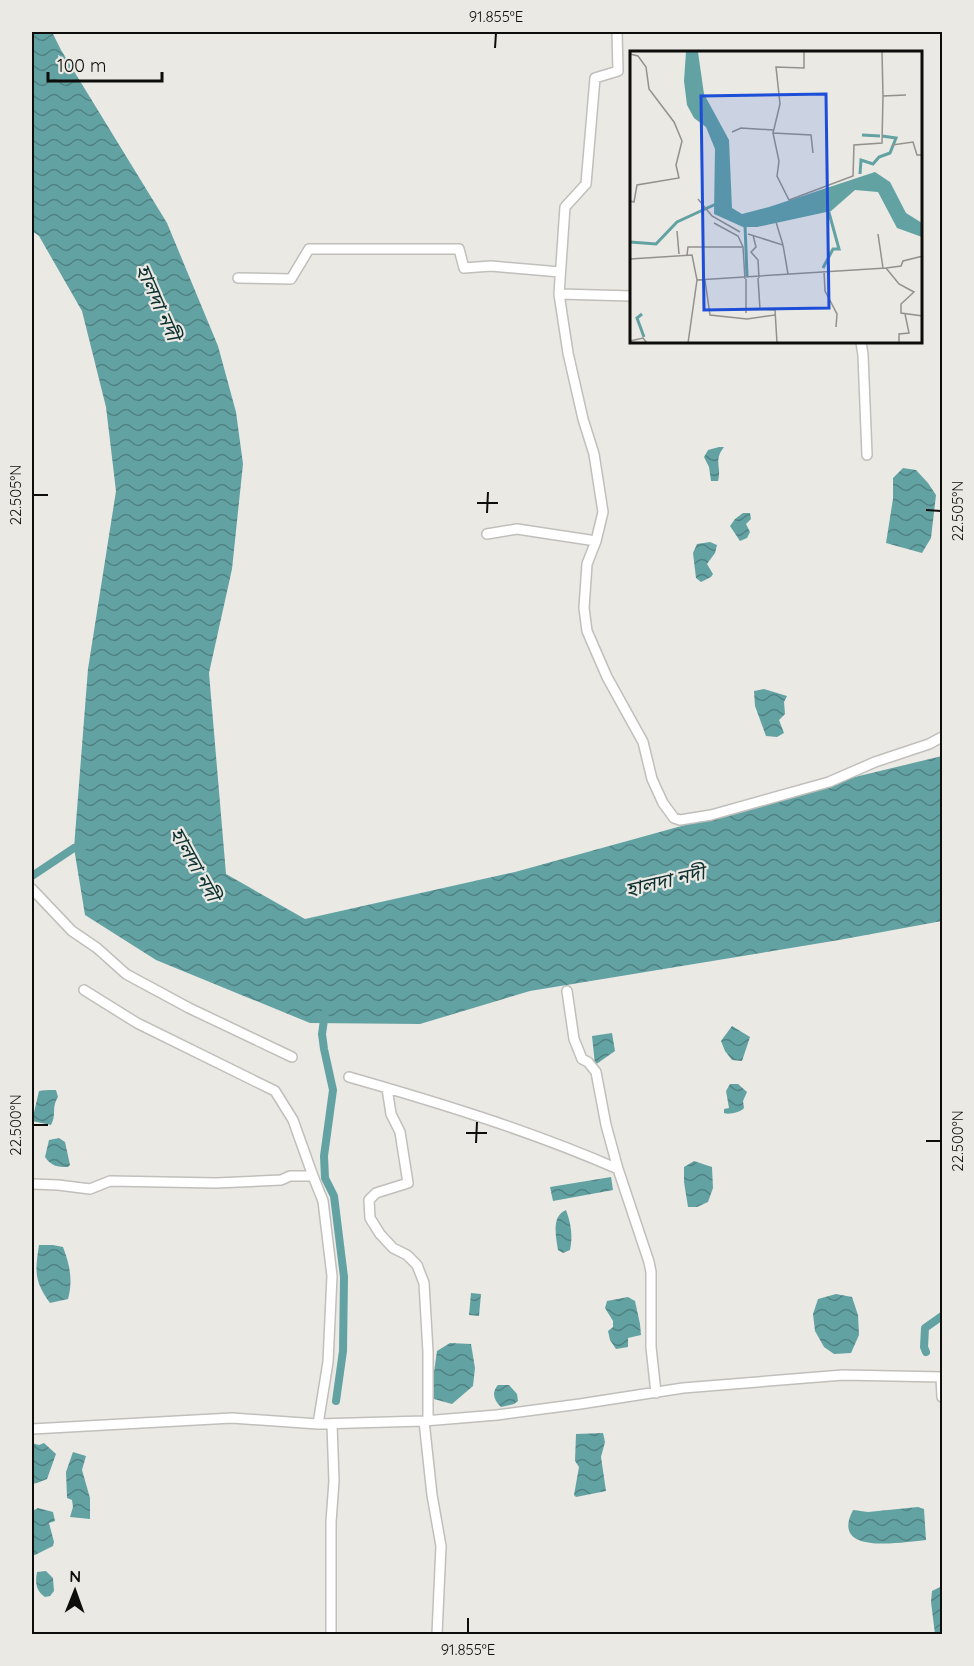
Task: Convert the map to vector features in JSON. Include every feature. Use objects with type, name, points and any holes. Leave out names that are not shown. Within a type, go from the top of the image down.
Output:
[{"type":"street","points":[[617,32],[618,71],[595,78],[586,184],[565,207],[559,294],[568,353],[583,419],[594,454],[603,512],[596,541],[587,564],[584,608],[587,631],[607,677],[643,742],[652,779],[663,803],[674,818],[680,820],[711,816],[829,782],[942,737]]},
{"type":"street","points":[[238,278],[291,279],[309,249],[459,249],[464,268],[491,266],[561,272]]},
{"type":"street","points":[[559,294],[630,296]]},
{"type":"street","points":[[861,344],[864,355],[867,455]]},
{"type":"street","points":[[487,534],[518,529],[596,541]]},
{"type":"street","points":[[32,889],[72,931],[97,948],[126,974],[189,1008],[292,1057]]},
{"type":"street","points":[[84,990],[137,1023],[275,1091],[293,1120],[323,1201],[332,1276],[328,1362],[318,1424]]},
{"type":"street","points":[[567,991],[574,1038],[582,1059],[588,1062],[596,1072],[606,1125],[618,1169],[649,1262],[651,1272],[650,1338],[656,1393]]},
{"type":"street","points":[[349,1077],[576,1150],[618,1169]]},
{"type":"street","points":[[387,1088],[391,1114],[400,1132],[408,1183],[376,1193],[369,1200],[370,1218],[393,1248],[417,1265],[424,1283],[429,1364],[425,1421],[432,1495],[441,1546],[437,1635]]},
{"type":"street","points":[[32,1184],[90,1189],[110,1181],[216,1183],[313,1176]]},
{"type":"street","points":[[32,1430],[232,1418],[318,1424],[425,1421],[497,1415],[683,1388],[843,1375],[942,1377],[942,1397]]},
{"type":"street","points":[[331,1635],[331,1522],[334,1481],[332,1424]]},
{"type":"water","name":"হালদা নদী","points":[[32,32],[52,32],[167,223],[218,346],[236,412],[243,464],[232,569],[209,673],[226,874],[305,919],[515,872],[830,783],[942,756],[942,921],[530,991],[420,1024],[310,1023],[156,960],[85,915],[74,848],[88,669],[116,491],[106,407],[82,311],[39,236],[32,231]]},
{"type":"water","points":[[724,447],[718,460],[718,481],[711,481],[709,467],[704,457],[708,450]]},
{"type":"water","points":[[903,468],[916,470],[936,495],[931,538],[922,553],[886,543],[893,499],[893,478]]},
{"type":"water","points":[[743,513],[750,513],[751,519],[746,524],[750,532],[747,538],[740,541],[730,526]]},
{"type":"water","points":[[710,542],[717,545],[715,553],[707,564],[713,574],[701,582],[696,578],[693,553],[697,544]]},
{"type":"water","points":[[764,689],[787,696],[784,702],[785,714],[779,720],[784,733],[777,737],[766,736],[755,706],[754,691]]},
{"type":"water","points":[[732,1026],[750,1037],[742,1061],[732,1060],[721,1041]]},
{"type":"water","points":[[612,1033],[615,1051],[595,1065],[592,1036]]},
{"type":"water","points":[[730,1084],[738,1084],[747,1092],[743,1101],[744,1108],[738,1112],[726,1114],[724,1109],[729,1108],[726,1091]]},
{"type":"water","points":[[56,1090],[58,1097],[51,1125],[32,1121],[39,1091]]},
{"type":"water","points":[[59,1138],[65,1142],[70,1165],[68,1167],[55,1165],[45,1157],[49,1140]]},
{"type":"water","points":[[694,1161],[712,1167],[713,1188],[708,1202],[697,1207],[688,1207],[684,1167]]},
{"type":"water","points":[[611,1177],[613,1190],[553,1201],[550,1187]]},
{"type":"water","points":[[566,1210],[571,1240],[570,1250],[563,1253],[558,1250],[556,1222],[561,1213]]},
{"type":"water","points":[[39,1245],[63,1247],[70,1273],[68,1299],[50,1303],[41,1288],[37,1276]]},
{"type":"water","points":[[471,1293],[481,1294],[479,1316],[469,1315]]},
{"type":"water","points":[[836,1294],[852,1297],[858,1315],[859,1335],[851,1353],[834,1354],[824,1347],[815,1331],[813,1314],[818,1299]]},
{"type":"water","points":[[628,1297],[635,1301],[641,1335],[628,1338],[628,1347],[616,1349],[610,1340],[608,1331],[613,1327],[613,1321],[605,1308],[607,1301]]},
{"type":"water","points":[[450,1343],[471,1344],[475,1368],[473,1386],[452,1404],[434,1399],[433,1379],[437,1351]]},
{"type":"water","points":[[498,1385],[509,1385],[517,1394],[518,1401],[501,1407],[494,1396]]},
{"type":"water","points":[[603,1433],[605,1442],[601,1457],[606,1491],[576,1497],[574,1495],[579,1467],[575,1461],[576,1434]]},
{"type":"water","points":[[32,1443],[39,1445],[44,1443],[56,1454],[47,1479],[32,1484]]},
{"type":"water","points":[[73,1452],[86,1456],[82,1470],[90,1498],[90,1519],[70,1517],[73,1507],[72,1500],[67,1498],[66,1472]]},
{"type":"water","points":[[918,1507],[924,1509],[926,1540],[872,1543],[859,1540],[851,1534],[848,1525],[853,1510],[868,1512]]},
{"type":"water","points":[[38,1508],[53,1512],[55,1521],[49,1523],[54,1542],[53,1546],[32,1555],[32,1511]]},
{"type":"water","points":[[46,1571],[53,1578],[54,1591],[50,1596],[45,1597],[38,1589],[36,1580],[37,1572]]},
{"type":"water","points":[[942,1586],[942,1634],[935,1634],[932,1591]]},
{"type":"waterway","points":[[32,876],[74,848],[83,846]]},
{"type":"waterway","points":[[325,1013],[322,1034],[333,1090],[324,1156],[325,1178],[334,1196],[344,1277],[343,1351],[336,1401]]},
{"type":"waterway","points":[[926,1352],[925,1328],[942,1316]]}]
